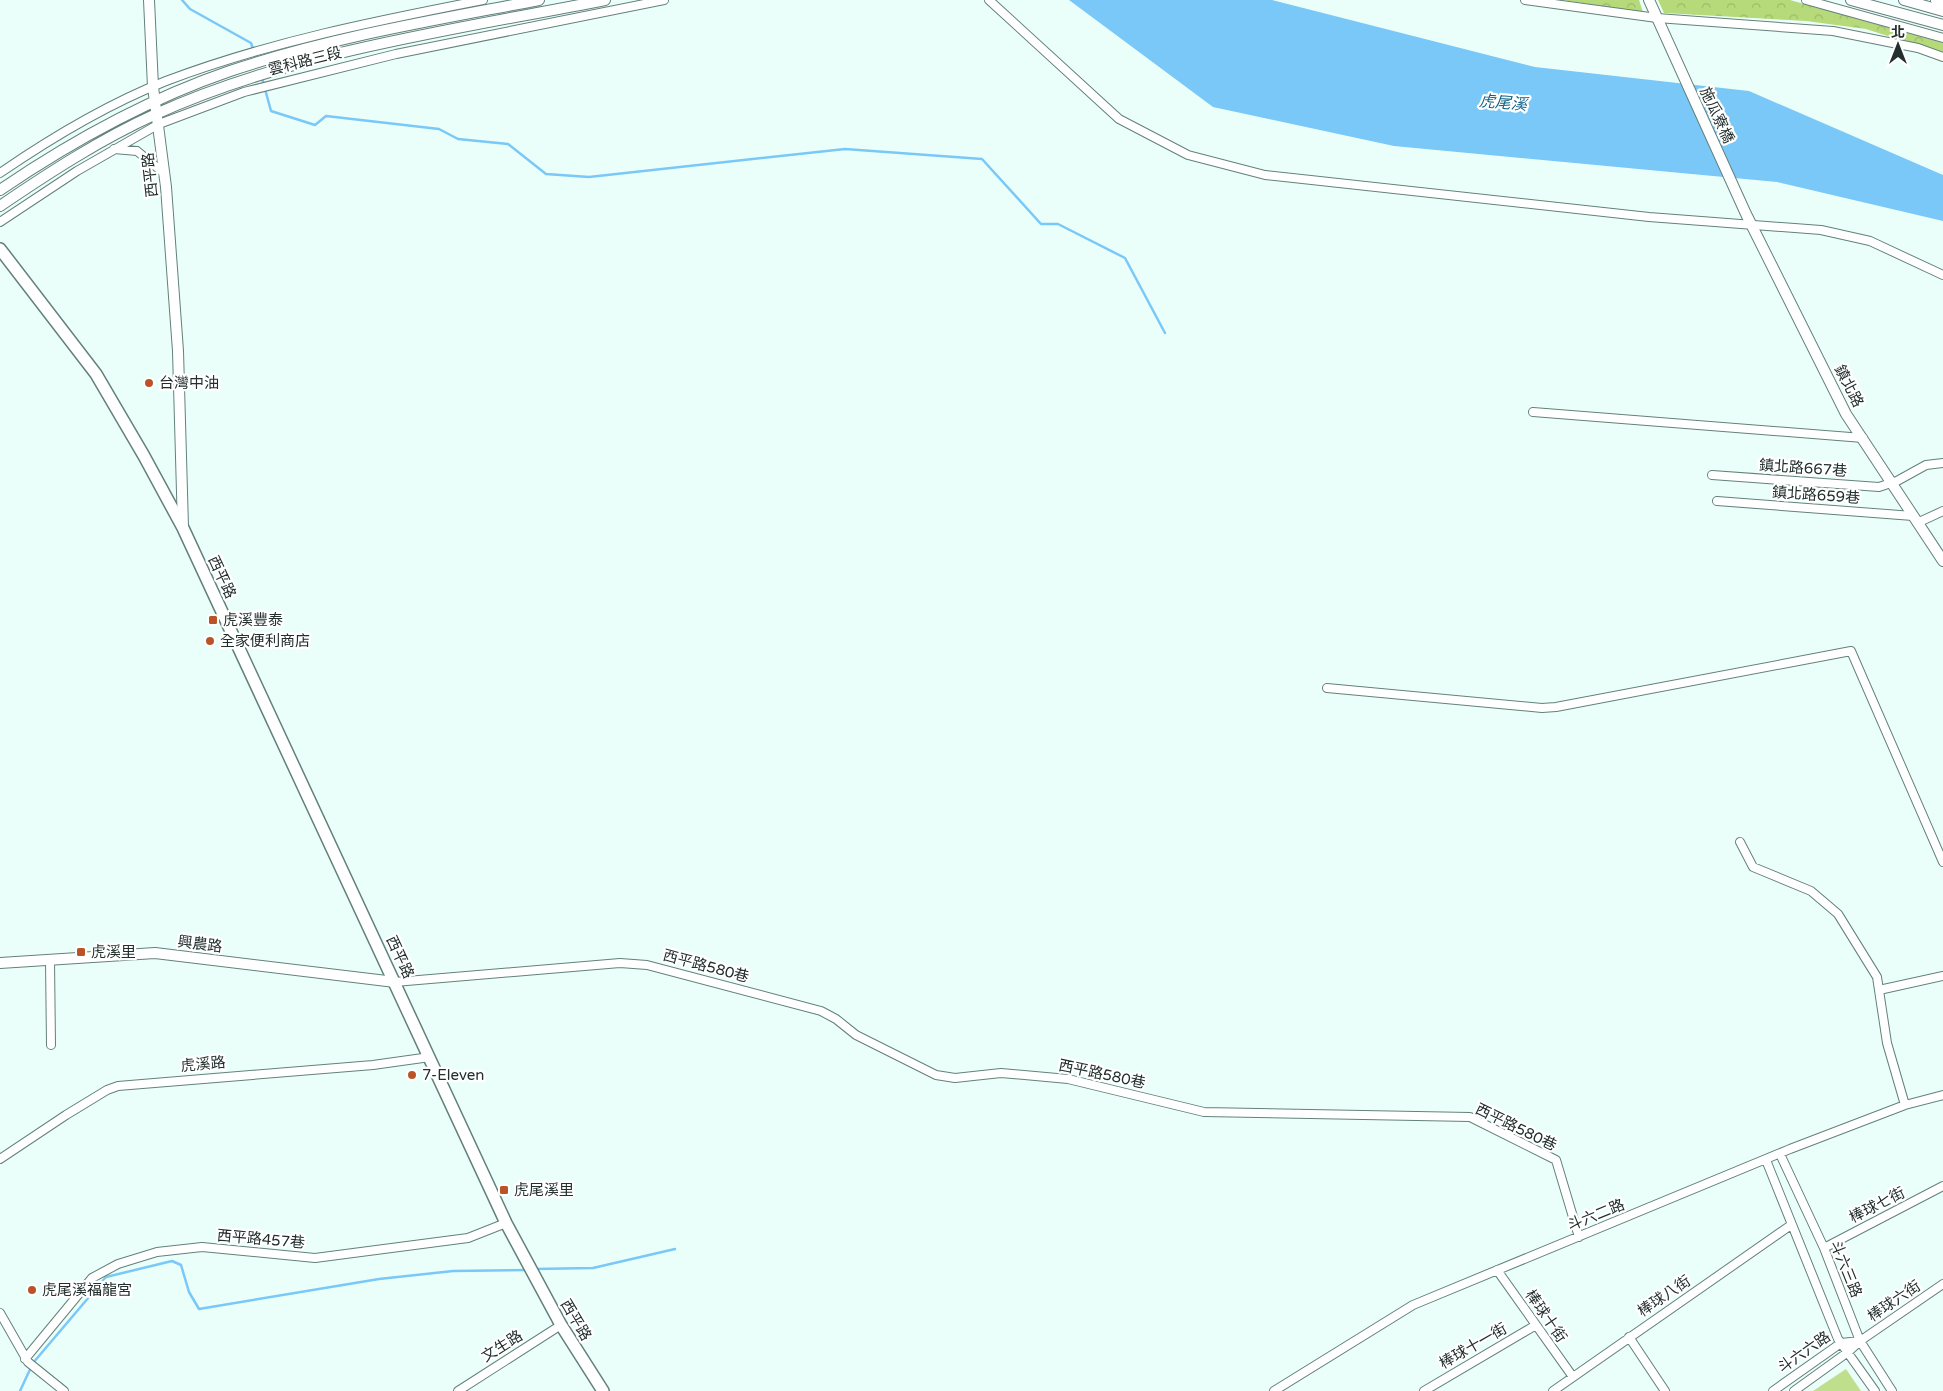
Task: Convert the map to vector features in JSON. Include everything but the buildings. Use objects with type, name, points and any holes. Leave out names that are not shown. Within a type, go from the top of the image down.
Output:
[{"type":"main road","name":"西平路","points":[[149,0],[154,87],[165,174],[178,351],[183,528]]},
{"type":"main road","name":"雲科路三段","points":[[0,190],[72,144],[156,100],[231,71],[312,47],[373,32],[539,0]]},
{"type":"main road","name":"雲科路三段","points":[[0,206],[84,152],[236,83],[333,56],[605,0]]},
{"type":"main road","name":"施瓜寮橋","points":[[1649,0],[1748,218]]},
{"type":"main road","points":[[1851,0],[1943,25]]},
{"type":"main road","points":[[1904,0],[1943,11]]},
{"type":"main road","points":[[227,60],[231,71]]},
{"type":"main road","name":"鎮北路","points":[[1748,218],[1846,414],[1943,561]]},
{"type":"main road","name":"西平路","points":[[0,249],[96,374],[183,528],[506,1223],[561,1325],[603,1391]]},
{"type":"main road","name":"興農路","points":[[0,963],[155,953],[395,982]]},
{"type":"street","name":"雲科路三段","points":[[0,173],[96,114],[154,87],[227,60],[341,28],[482,0]]},
{"type":"street","name":"雲科路三段","points":[[0,222],[32,199],[114,149],[158,119],[293,78],[396,54],[664,0]]},
{"type":"street","points":[[989,0],[1119,120],[1188,155],[1265,175],[1649,217],[1748,218],[1822,230],[1870,241],[1943,275]]},
{"type":"street","points":[[1525,0],[1657,18],[1833,31],[1918,48],[1943,57]]},
{"type":"street","points":[[1806,0],[1943,38]]},
{"type":"street","points":[[1935,0],[1943,2]]},
{"type":"street","points":[[114,149],[137,151],[165,174]]},
{"type":"street","points":[[1532,412],[1863,438]]},
{"type":"street","points":[[1892,483],[1926,465],[1943,463]]},
{"type":"street","name":"鎮北路667巷","points":[[1712,475],[1879,487],[1892,483]]},
{"type":"street","name":"鎮北路659巷","points":[[1717,502],[1915,520]]},
{"type":"street","points":[[1915,520],[1943,511]]},
{"type":"street","points":[[1327,688],[1542,708],[1556,707],[1851,651],[1943,862]]},
{"type":"street","points":[[1740,842],[1753,867],[1812,891],[1838,914],[1877,977],[1887,1043],[1906,1105]]},
{"type":"street","points":[[50,960],[51,1045]]},
{"type":"street","name":"西平路580巷","points":[[395,982],[620,963],[647,965],[821,1011],[836,1019],[856,1035],[936,1075],[955,1078],[1001,1073],[1068,1079],[1204,1112],[1470,1117],[1556,1160],[1579,1237]]},
{"type":"street","points":[[1879,990],[1943,976]]},
{"type":"street","name":"虎溪路","points":[[0,1160],[66,1115],[107,1090],[118,1086],[373,1065],[430,1057]]},
{"type":"street","name":"斗六二路","points":[[1274,1391],[1413,1305],[1780,1154],[1906,1105],[1943,1094]]},
{"type":"street","name":"斗六三路","points":[[1780,1154],[1824,1248],[1860,1341],[1892,1391]]},
{"type":"street","points":[[1766,1160],[1841,1343],[1875,1391]]},
{"type":"street","name":"棒球七街","points":[[1824,1248],[1943,1186]]},
{"type":"street","name":"西平路457巷","points":[[27,1360],[33,1350],[92,1278],[118,1264],[157,1252],[202,1247],[315,1258],[468,1238],[506,1223]]},
{"type":"street","name":"棒球八街","points":[[1553,1391],[1792,1225]]},
{"type":"street","name":"棒球十街","points":[[1497,1270],[1573,1377]]},
{"type":"street","name":"棒球六街","points":[[1860,1341],[1943,1284]]},
{"type":"street","points":[[0,1313],[27,1360],[38,1372],[64,1391]]},
{"type":"street","name":"文生路","points":[[458,1391],[561,1325]]},
{"type":"street","name":"棒球十一街","points":[[1424,1391],[1536,1325]]},
{"type":"street","points":[[1629,1337],[1665,1391]]},
{"type":"street","name":"斗六六路","points":[[1773,1391],[1841,1343],[1860,1341]]},
{"type":"street","name":"斗六六路","points":[[1794,1391],[1848,1352],[1860,1341]]},
{"type":"street","points":[[1287,1383],[1293,1391]]},
{"type":"green space","points":[[1562,0],[1639,0],[1643,12]]},
{"type":"green space","points":[[1658,0],[1790,0],[1943,43],[1943,54],[1866,29],[1806,21],[1664,13]]},
{"type":"green space","points":[[1846,1369],[1861,1391],[1813,1391]]},
{"type":"water","name":"虎尾溪","points":[[1069,0],[1272,0],[1535,67],[1749,91],[1943,175],[1943,221],[1777,182],[1394,146],[1213,107]]},
{"type":"waterway","points":[[182,0],[190,9],[251,43],[257,61]]},
{"type":"waterway","points":[[262,78],[271,111],[315,125],[326,116],[439,129],[458,139],[508,144],[546,174],[589,177],[845,149],[982,159],[1041,224],[1058,224],[1125,258],[1165,333]]},
{"type":"waterway","points":[[534,1269],[593,1268],[675,1249]]},
{"type":"waterway","points":[[20,1391],[33,1363],[106,1277],[172,1261],[181,1265],[189,1292],[199,1309],[379,1279],[453,1271],[528,1270]]},
{"type":"place","name":"台灣中油","points":[[149,383]]},
{"type":"place","name":"虎溪豐泰","points":[[213,620]]},
{"type":"place","name":"全家便利商店","points":[[210,641]]},
{"type":"place","name":"虎溪里","points":[[81,952]]},
{"type":"place","name":"7-Eleven","points":[[412,1075]]},
{"type":"place","name":"虎尾溪里","points":[[504,1190]]},
{"type":"place","name":"虎尾溪福龍宮","points":[[32,1290]]}]
